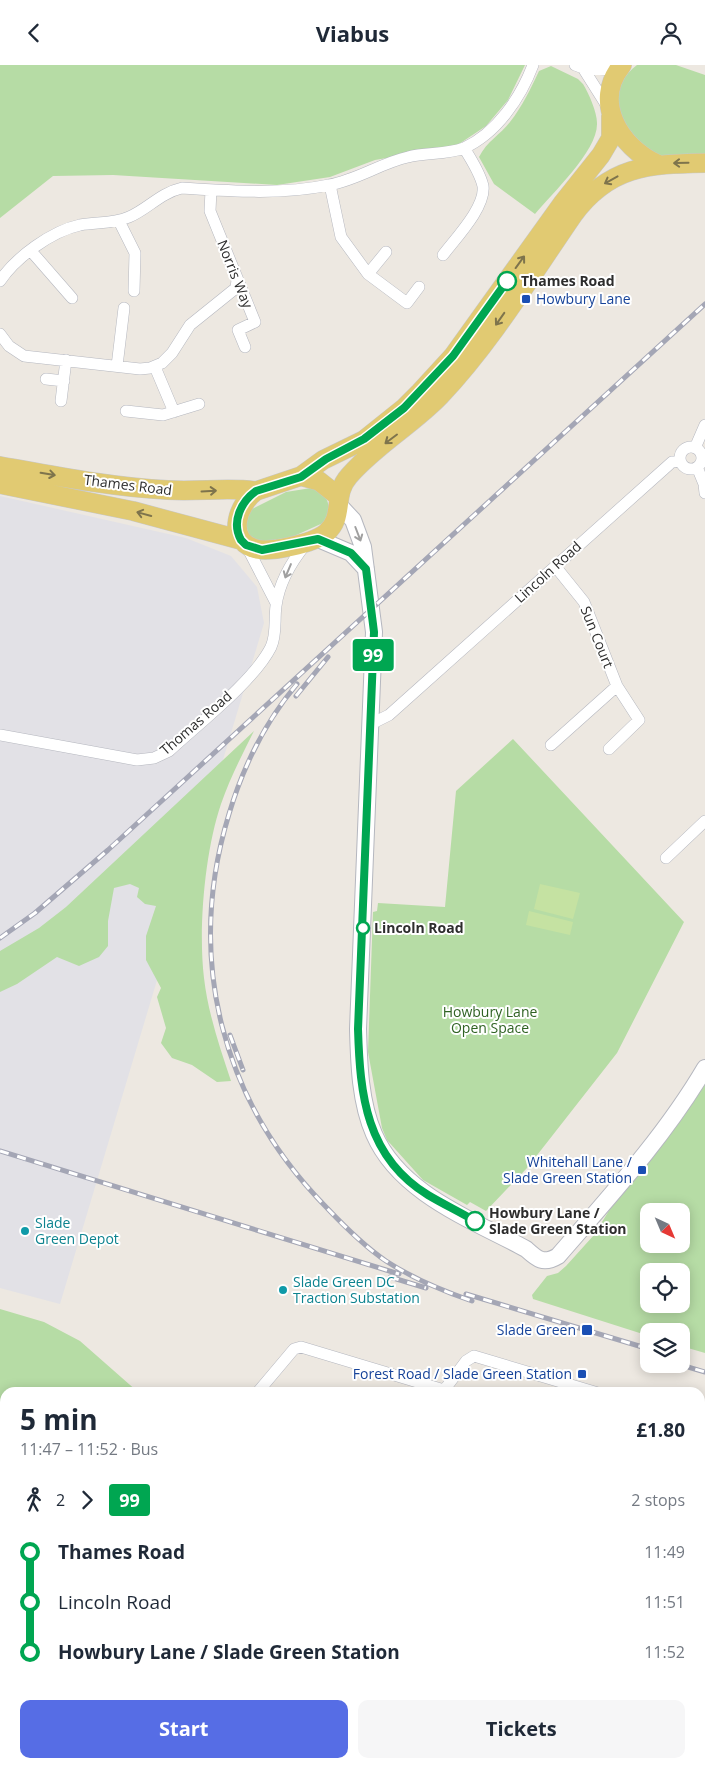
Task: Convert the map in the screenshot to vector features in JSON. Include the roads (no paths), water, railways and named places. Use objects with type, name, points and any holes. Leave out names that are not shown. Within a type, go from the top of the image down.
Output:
[{"type":"main road","name":"Thames Road","points":[[0,466],[130,487],[209,491],[235,488],[256,491],[301,477],[323,461],[364,439],[404,408],[453,356],[562,204],[601,155],[611,138],[610,86],[619,68]]},
{"type":"main road","points":[[610,112],[626,143],[637,154],[657,164]]},
{"type":"main road","points":[[312,540],[327,533],[333,524],[342,485],[355,469],[423,413],[461,372],[590,194],[623,173],[657,164],[705,163]]},
{"type":"main road","points":[[301,477],[320,481],[339,500]]},
{"type":"main road","name":"Thames Road","points":[[0,484],[133,511],[262,550],[312,540]]},
{"type":"main road","points":[[244,543],[236,526],[240,510],[250,495],[256,491]]},
{"type":"street","points":[[0,281],[31,251],[59,231],[81,225],[119,221],[136,214],[169,191],[182,188],[281,191],[330,185],[407,157],[464,148],[489,130],[510,109],[524,87],[534,65]]},
{"type":"street","points":[[579,67],[619,68]]},
{"type":"street","points":[[579,67],[610,112]]},
{"type":"street","points":[[443,255],[477,209],[482,197],[480,178],[464,148]]},
{"type":"street","points":[[330,185],[341,237],[368,274],[407,303],[419,287]]},
{"type":"street","name":"Norris Way","points":[[211,190],[210,211],[255,322],[238,330],[245,347]]},
{"type":"street","points":[[119,221],[135,253],[134,291]]},
{"type":"street","points":[[31,251],[72,298]]},
{"type":"street","points":[[368,274],[376,261],[386,252]]},
{"type":"street","points":[[1,339],[24,356],[140,369],[156,367],[168,358],[190,325],[236,288],[237,280]]},
{"type":"street","points":[[117,366],[124,308]]},
{"type":"street","points":[[61,401],[66,360]]},
{"type":"street","points":[[156,367],[174,412]]},
{"type":"street","points":[[46,379],[64,381]]},
{"type":"street","points":[[126,411],[163,415],[199,404]]},
{"type":"street","points":[[705,425],[695,447],[701,452],[705,493]]},
{"type":"street","name":"Lincoln Road","points":[[371,724],[388,715],[672,462],[680,461],[680,454],[684,448],[695,447]]},
{"type":"street","points":[[680,461],[687,469],[701,465]]},
{"type":"street","points":[[339,500],[353,520],[363,547],[374,632],[358,1029],[359,1073],[373,1132],[386,1156],[410,1181],[427,1194],[526,1249],[545,1262],[558,1256],[615,1189],[672,1119],[705,1068]]},
{"type":"street","points":[[312,540],[351,553],[366,569]]},
{"type":"street","name":"Thomas Road","points":[[0,735],[137,760],[154,758],[168,751],[259,667],[275,634],[276,603],[291,563],[312,540]]},
{"type":"street","name":"Thomas Road","points":[[244,543],[276,603]]},
{"type":"street","name":"Sun Court","points":[[555,566],[584,602],[617,686],[639,720],[609,749]]},
{"type":"street","points":[[551,745],[617,686]]},
{"type":"street","points":[[666,858],[705,821]]},
{"type":"street","points":[[262,1387],[294,1349],[301,1347],[430,1387]]},
{"type":"street","points":[[446,1387],[466,1361],[478,1357],[566,1387]]},
{"type":"railway","points":[[0,938],[35,913],[108,850],[705,304]]},
{"type":"railway","points":[[296,696],[328,657]]},
{"type":"railway","points":[[297,684],[265,729],[248,762],[229,814],[216,868],[211,921],[213,974],[222,1025],[238,1074],[261,1122],[291,1166],[327,1208],[355,1236],[386,1261],[428,1284],[472,1301]]},
{"type":"railway","points":[[230,1035],[243,1070]]},
{"type":"railway","points":[[0,1151],[399,1274]]},
{"type":"railway","points":[[390,1277],[426,1288]]},
{"type":"railway","points":[[466,1294],[640,1346]]},
{"type":"railway","points":[[690,1368],[705,1372]]},
{"type":"place","name":"Thames Road","points":[[507,281]]},
{"type":"place","name":"Howbury Lane","points":[[526,299]]},
{"type":"place","name":"Lincoln Road","points":[[363,928]]},
{"type":"place","name":"Whitehall Lane / Slade Green Station","points":[[642,1170]]},
{"type":"place","name":"Howbury Lane / Slade Green Station","points":[[475,1221]]},
{"type":"place","name":"Slade Green Depot","points":[[25,1231]]},
{"type":"place","name":"Slade Green DC Traction Substation","points":[[283,1290]]},
{"type":"place","name":"Slade Green","points":[[587,1330]]},
{"type":"place","name":"Forest Road / Slade Green Station","points":[[582,1374]]},
{"type":"park label","name":"Howbury Lane Open Space","points":[[490,1020]]}]
